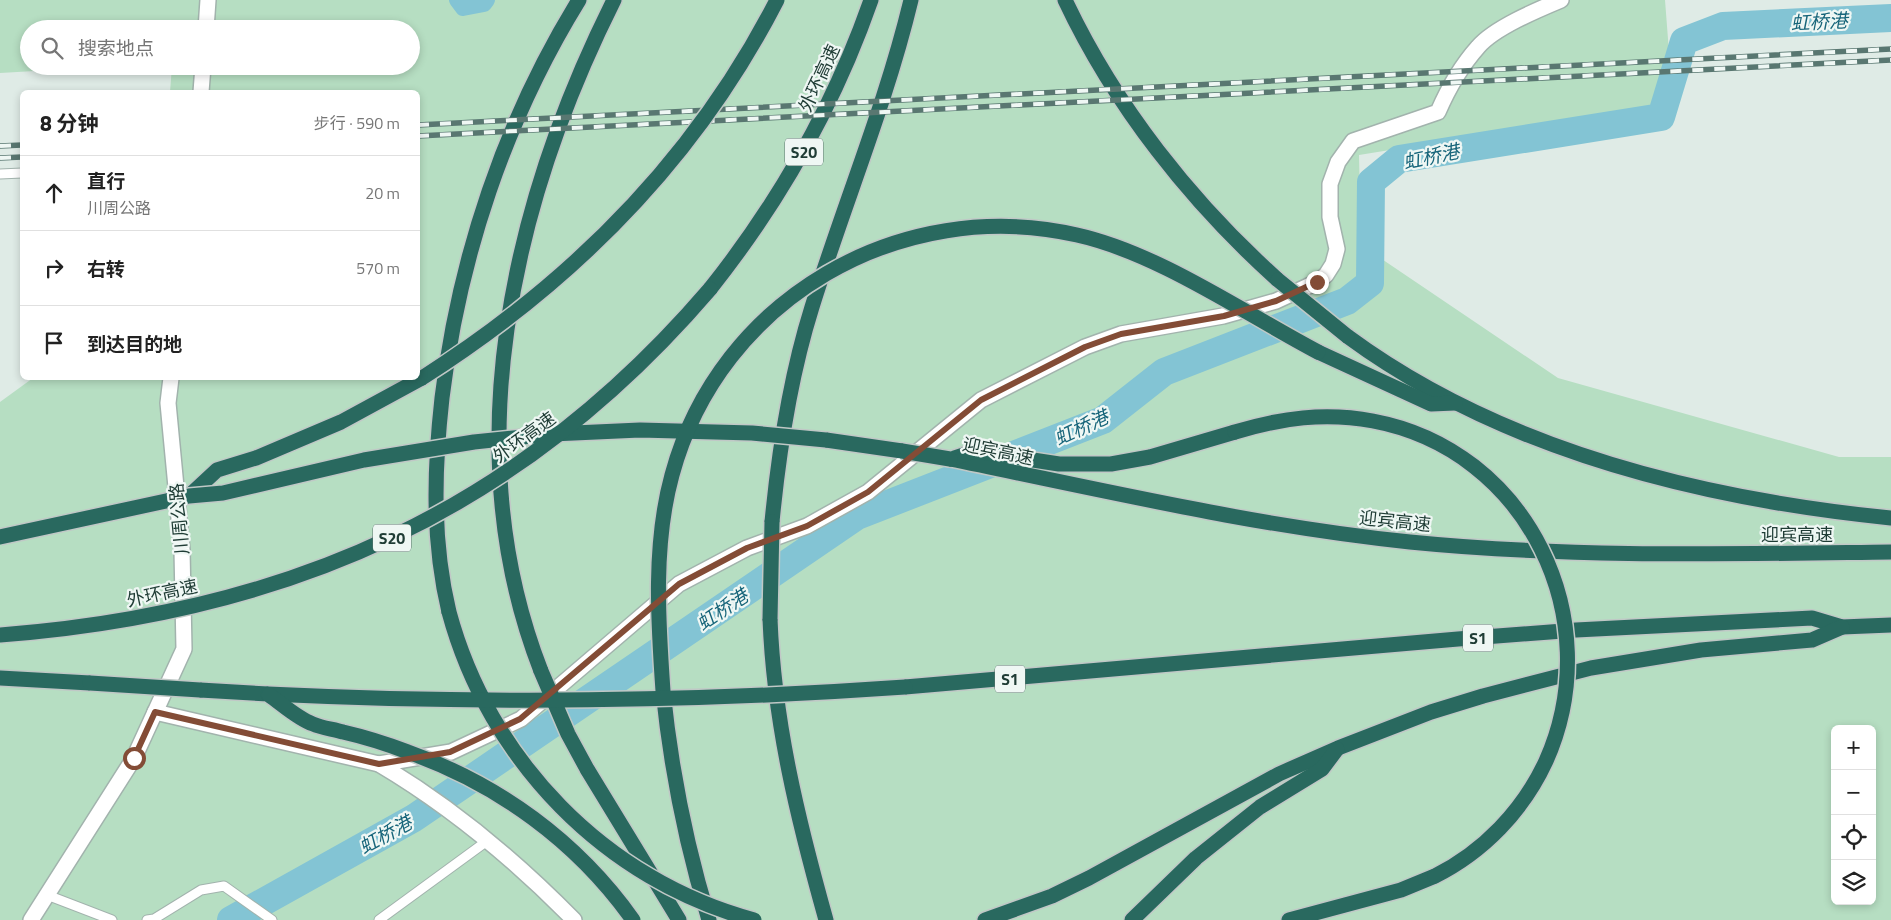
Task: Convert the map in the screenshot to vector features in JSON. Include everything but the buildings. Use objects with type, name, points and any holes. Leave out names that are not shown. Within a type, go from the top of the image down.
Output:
[{"type":"highway","points":[[579,0],[531,88],[504,150],[484,206],[460,296],[446,370],[436,469],[436,532],[439,563],[449,612],[462,654],[488,710],[522,763],[564,810],[609,850],[660,882],[714,907],[754,920]]},
{"type":"highway","points":[[614,0],[578,78],[544,169],[519,263],[504,349],[498,428],[502,507],[514,585],[541,671],[568,734],[587,769],[679,920]]},
{"type":"highway","points":[[420,379],[498,328],[541,294],[602,238],[670,164],[719,98],[777,0]]},
{"type":"highway","name":"外环高速","points":[[0,635],[101,624],[230,597],[315,570],[397,536],[444,511],[512,469],[583,416],[649,357],[710,289],[762,221],[808,145],[846,66],[871,0]]},
{"type":"highway","points":[[826,920],[798,820],[787,769],[775,692],[770,619],[772,522],[782,433],[800,348],[884,94],[912,0]]},
{"type":"highway","points":[[1065,0],[1113,86],[1168,164],[1226,230],[1278,280],[1347,336],[1398,370],[1456,403],[1536,439],[1650,474],[1758,499],[1891,518]]},
{"type":"highway","points":[[709,920],[691,857],[676,790],[663,691],[659,620],[663,526],[672,475],[690,424],[717,376],[751,332],[792,296],[838,266],[889,244],[942,230],[997,226],[1052,230],[1106,243],[1132,253],[1318,352],[1431,404],[1456,403]]},
{"type":"highway","points":[[0,537],[190,496],[217,470],[256,458],[341,422],[418,380]]},
{"type":"highway","points":[[950,460],[975,451],[1059,464],[1111,464],[1174,450],[1280,420],[1327,416],[1374,421],[1419,435],[1440,445],[1480,472],[1497,488],[1527,524],[1550,565],[1565,618],[1568,657],[1568,681],[1556,734],[1541,771],[1530,791],[1506,822],[1483,844],[1464,859],[1434,876],[1401,890],[1289,920]]},
{"type":"highway","name":"迎宾高速","points":[[190,496],[223,492],[418,450],[474,442],[569,433],[640,430],[743,432],[808,438],[902,451],[1196,511],[1300,528],[1411,542],[1555,552],[1891,552]]},
{"type":"highway","name":"S1","points":[[268,694],[415,700],[593,701],[771,696],[905,688],[1576,630],[1812,618],[1842,627],[1891,625]]},
{"type":"highway","points":[[985,920],[1021,909],[1074,886],[1230,799],[1338,748],[1431,712],[1537,681],[1619,663],[1701,650],[1812,640],[1842,627]]},
{"type":"highway","points":[[0,678],[268,694],[312,724],[369,739],[420,756],[452,769],[500,795],[566,844],[604,883],[633,920]]},
{"type":"highway","points":[[1132,920],[1202,852],[1260,807],[1322,769],[1338,748]]},
{"type":"street","points":[[207,20],[208,0]]},
{"type":"street","points":[[379,764],[450,752],[520,719],[679,584],[747,548],[807,526],[868,492],[981,400],[1085,347],[1121,334],[1224,316],[1276,301],[1317,282],[1326,275],[1333,264],[1337,249],[1330,217],[1330,184],[1338,162],[1353,141],[1438,112],[1448,89],[1479,46],[1520,18],[1561,0]]},
{"type":"street","points":[[201,90],[202,75]]},
{"type":"street","name":"川周公路","points":[[32,920],[134,758],[184,649],[182,550],[168,403],[170,380]]},
{"type":"street","points":[[155,712],[379,764],[413,784],[482,837],[574,920]]},
{"type":"lane","points":[[0,174],[20,173]]},
{"type":"lane","points":[[379,920],[482,837]]},
{"type":"lane","points":[[147,920],[154,919],[202,890],[224,886],[272,920]]},
{"type":"lane","points":[[47,895],[112,920]]},
{"type":"green space","points":[[0,0],[1665,0],[1673,104],[1359,155],[1361,245],[1558,378],[1839,457],[1891,457],[1891,920],[0,920],[0,402],[30,380],[420,380],[420,90],[170,90],[171,75],[420,75],[420,20],[20,20],[20,72],[0,73]]},
{"type":"waterway","points":[[457,0],[463,8],[484,4],[487,0]]},
{"type":"waterway","name":"虹桥港","points":[[231,920],[414,818],[857,516],[1103,420],[1164,372],[1347,301],[1370,283],[1371,182],[1399,159],[1661,117],[1684,41],[1723,26],[1891,18]]},
{"type":"railway","points":[[420,125],[1891,49]]},
{"type":"railway","points":[[420,136],[1891,60]]},
{"type":"railway","points":[[0,146],[20,145]]},
{"type":"railway","points":[[0,158],[20,157]]},
{"type":"route","points":[[134,758],[155,712],[379,764],[450,752],[520,719],[679,584],[747,548],[807,526],[868,492],[981,400],[1085,347],[1121,334],[1224,316],[1276,301],[1317,282]]}]
